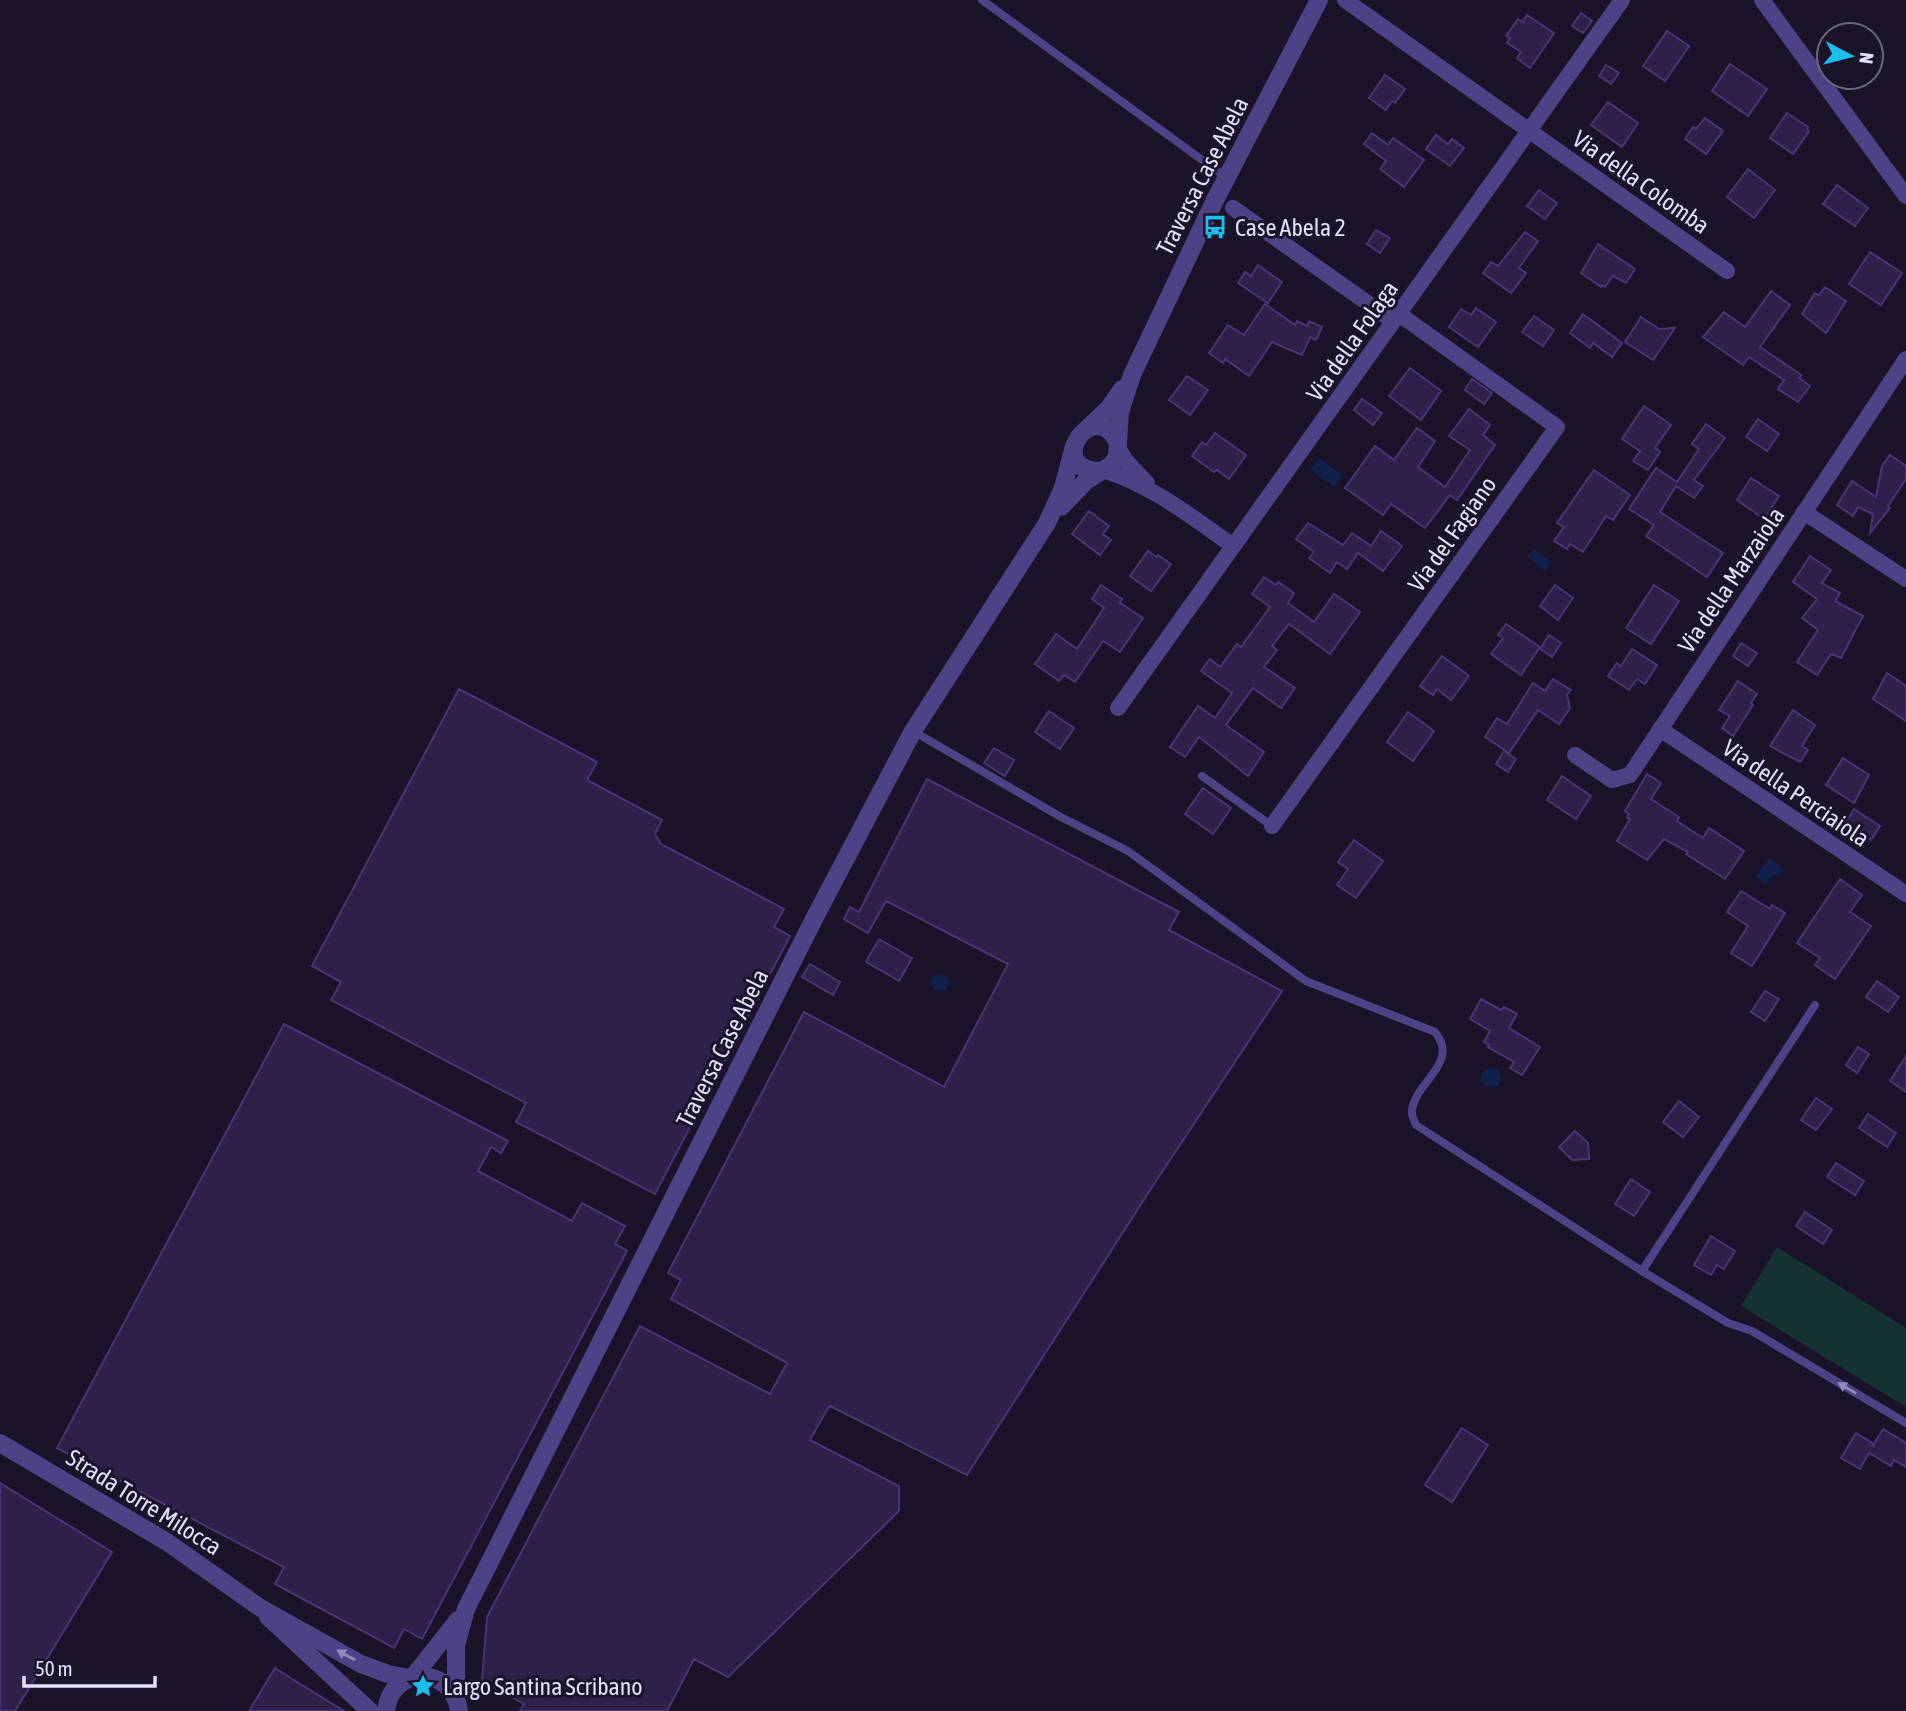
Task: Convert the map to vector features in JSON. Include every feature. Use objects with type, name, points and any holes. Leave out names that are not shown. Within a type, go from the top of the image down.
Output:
[{"type":"street","name":"Traversa Case Abela","points":[[1132,375],[1227,178],[1319,0]]},
{"type":"street","name":"Via della Colomba","points":[[1345,0],[1727,271]]},
{"type":"street","name":"Via della Folaga","points":[[1118,708],[1622,0]]},
{"type":"street","points":[[1762,0],[1906,196]]},
{"type":"street","name":"Via del Fagiano","points":[[1233,208],[1557,427],[1272,826]]},
{"type":"street","name":"Via della Marzaiola","points":[[1575,755],[1612,780],[1630,775],[1906,359]]},
{"type":"street","points":[[1047,523],[1063,488],[1074,446],[1080,434],[1109,408],[1132,375]]},
{"type":"street","points":[[1047,523],[1072,495],[1114,462],[1120,412],[1132,375]]},
{"type":"street","points":[[1087,429],[1102,428],[1109,431],[1130,466],[1156,493]]},
{"type":"street","points":[[1074,446],[1076,460],[1080,465],[1092,471],[1119,475],[1156,493],[1233,546]]},
{"type":"street","points":[[1804,512],[1906,579]]},
{"type":"street","name":"Traversa Case Abela","points":[[467,1609],[815,917],[913,731],[1047,523]]},
{"type":"street","name":"Via della Perciaiola","points":[[1660,729],[1906,894]]},
{"type":"street","name":"Strada Torre Milocca","points":[[0,1443],[167,1542],[259,1607]]},
{"type":"street","points":[[259,1607],[361,1664],[388,1674],[411,1678],[423,1676],[443,1682],[459,1705]]},
{"type":"street","points":[[259,1607],[288,1638],[370,1711]]},
{"type":"street","points":[[386,1711],[394,1689],[411,1678],[467,1609]]},
{"type":"street","points":[[459,1705],[456,1645],[467,1609]]},
{"type":"lane","points":[[982,0],[1227,178]]},
{"type":"lane","points":[[913,731],[1059,816],[1128,851],[1306,981],[1435,1032],[1442,1041],[1444,1051],[1417,1095],[1411,1112],[1416,1125],[1642,1271],[1728,1322],[1752,1331],[1906,1423]]},
{"type":"lane","points":[[1202,776],[1272,826]]},
{"type":"lane","points":[[1642,1271],[1815,1005]]},
{"type":"green space","points":[[1777,1247],[1906,1328],[1906,1407],[1741,1306]]},
{"type":"water","points":[[1319,458],[1342,475],[1334,487],[1310,470]]},
{"type":"water","points":[[1533,548],[1552,562],[1545,571],[1527,557]]},
{"type":"water","points":[[1769,858],[1784,869],[1778,877],[1773,874],[1766,884],[1755,877]]},
{"type":"water","points":[[936,974],[944,974],[949,983],[947,990],[936,992],[931,987],[931,979]]},
{"type":"water","points":[[1487,1068],[1495,1068],[1501,1078],[1495,1088],[1487,1088],[1481,1082],[1481,1074]]},
{"type":"building","points":[[1581,13],[1592,21],[1583,33],[1572,26]]},
{"type":"building","points":[[1527,15],[1554,33],[1530,68],[1517,58],[1521,52],[1507,43],[1510,38],[1506,36],[1518,19],[1523,22]]},
{"type":"building","points":[[1667,31],[1689,46],[1665,81],[1643,66]]},
{"type":"building","points":[[1730,64],[1767,89],[1748,116],[1712,91]]},
{"type":"building","points":[[1606,65],[1619,73],[1611,84],[1599,76]]},
{"type":"building","points":[[1385,75],[1405,89],[1386,110],[1369,98]]},
{"type":"building","points":[[1608,102],[1638,123],[1622,147],[1591,125]]},
{"type":"building","points":[[1787,113],[1808,127],[1809,131],[1793,154],[1770,138]]},
{"type":"building","points":[[1705,118],[1723,131],[1706,154],[1685,139],[1693,127],[1696,129]]},
{"type":"building","points":[[1372,133],[1388,145],[1393,138],[1424,160],[1404,187],[1380,169],[1386,161],[1364,144]]},
{"type":"building","points":[[1436,135],[1448,144],[1452,139],[1464,148],[1450,166],[1426,149]]},
{"type":"building","points":[[1748,169],[1775,190],[1754,218],[1727,197]]},
{"type":"building","points":[[1837,185],[1868,208],[1855,226],[1823,204]]},
{"type":"building","points":[[1539,190],[1557,203],[1545,219],[1527,206]]},
{"type":"building","points":[[1376,230],[1390,238],[1380,253],[1367,244]]},
{"type":"building","points":[[1525,232],[1538,241],[1519,268],[1526,273],[1511,293],[1483,273],[1491,262],[1498,266]]},
{"type":"building","points":[[1598,244],[1635,269],[1626,283],[1613,276],[1605,287],[1601,287],[1581,273]]},
{"type":"building","points":[[1870,252],[1902,273],[1881,305],[1849,284]]},
{"type":"building","points":[[1258,265],[1282,282],[1268,303],[1238,283],[1245,272],[1251,276]]},
{"type":"building","points":[[1825,287],[1846,301],[1826,333],[1802,314],[1815,293],[1819,295]]},
{"type":"building","points":[[1771,291],[1790,305],[1760,347],[1801,375],[1799,378],[1810,386],[1798,402],[1778,389],[1784,380],[1749,357],[1743,365],[1703,337],[1724,312],[1745,327]]},
{"type":"building","points":[[1265,304],[1295,325],[1297,321],[1307,326],[1309,321],[1322,327],[1316,340],[1310,337],[1302,355],[1272,342],[1249,376],[1225,359],[1223,363],[1209,353],[1228,325],[1244,335]]},
{"type":"building","points":[[1476,308],[1496,322],[1478,347],[1449,327],[1461,309],[1471,315]]},
{"type":"building","points":[[1583,314],[1622,343],[1612,357],[1593,343],[1590,348],[1570,333]]},
{"type":"building","points":[[1534,316],[1554,330],[1543,346],[1522,332]]},
{"type":"building","points":[[1641,317],[1659,329],[1675,328],[1653,360],[1625,342]]},
{"type":"building","points":[[1410,368],[1441,391],[1421,420],[1389,396]]},
{"type":"building","points":[[1187,376],[1208,390],[1190,415],[1169,400]]},
{"type":"building","points":[[1472,379],[1492,393],[1484,404],[1465,390]]},
{"type":"building","points":[[1362,399],[1382,413],[1373,425],[1354,410]]},
{"type":"building","points":[[1644,406],[1671,425],[1655,448],[1660,452],[1648,470],[1633,461],[1640,451],[1622,439]]},
{"type":"building","points":[[1469,409],[1490,425],[1483,435],[1495,445],[1457,500],[1450,495],[1425,528],[1391,504],[1383,515],[1345,488],[1375,446],[1394,460],[1417,428],[1435,441],[1418,467],[1445,487],[1470,450],[1449,436]]},
{"type":"building","points":[[1758,419],[1779,434],[1767,451],[1746,437]]},
{"type":"building","points":[[1706,424],[1725,438],[1694,480],[1703,486],[1694,498],[1676,486],[1660,512],[1723,553],[1707,577],[1646,536],[1654,525],[1629,509],[1656,468],[1677,482],[1699,449],[1692,444]]},
{"type":"building","points":[[1215,433],[1246,455],[1229,479],[1192,456],[1202,442],[1206,445]]},
{"type":"building","points":[[1890,455],[1906,466],[1906,479],[1888,506],[1890,508],[1870,533],[1873,514],[1858,507],[1853,516],[1837,505],[1852,481],[1876,497],[1882,466]]},
{"type":"building","points":[[1594,470],[1630,495],[1613,520],[1606,516],[1583,552],[1570,544],[1567,549],[1554,541],[1564,527],[1557,523]]},
{"type":"building","points":[[1751,478],[1779,496],[1764,519],[1737,500]]},
{"type":"building","points":[[1089,511],[1109,526],[1103,534],[1111,540],[1100,555],[1072,534]]},
{"type":"building","points":[[1308,523],[1343,545],[1352,533],[1371,546],[1381,531],[1402,546],[1383,571],[1358,553],[1347,569],[1337,562],[1330,573],[1309,558],[1314,552],[1296,539]]},
{"type":"building","points":[[1148,551],[1171,564],[1151,591],[1130,576]]},
{"type":"building","points":[[1810,556],[1831,570],[1822,583],[1840,593],[1835,601],[1863,616],[1841,658],[1831,654],[1817,675],[1797,662],[1818,630],[1802,618],[1817,599],[1793,582]]},
{"type":"building","points":[[1264,577],[1276,585],[1278,582],[1294,593],[1288,603],[1314,622],[1334,594],[1360,612],[1330,654],[1289,624],[1272,646],[1277,650],[1264,667],[1295,688],[1281,708],[1253,688],[1226,725],[1264,752],[1248,776],[1199,737],[1185,757],[1170,747],[1198,706],[1215,718],[1232,693],[1201,671],[1210,659],[1220,667],[1237,644],[1241,647],[1270,607],[1252,594]]},
{"type":"building","points":[[1101,585],[1122,599],[1120,603],[1143,618],[1120,652],[1103,641],[1075,682],[1064,675],[1059,681],[1035,664],[1056,634],[1077,649],[1104,608],[1092,599]]},
{"type":"building","points":[[1555,585],[1573,598],[1558,620],[1540,606]]},
{"type":"building","points":[[1654,585],[1679,601],[1651,644],[1626,628]]},
{"type":"building","points":[[1506,624],[1540,647],[1521,675],[1491,654],[1503,638],[1498,635]]},
{"type":"building","points":[[1549,635],[1561,643],[1552,657],[1540,649]]},
{"type":"building","points":[[1741,643],[1757,653],[1748,666],[1733,656]]},
{"type":"building","points":[[1632,649],[1657,665],[1645,684],[1637,679],[1629,690],[1608,676],[1617,663],[1621,666]]},
{"type":"building","points":[[1442,656],[1469,676],[1451,700],[1437,689],[1433,695],[1420,686]]},
{"type":"building","points":[[1887,673],[1906,686],[1906,721],[1873,699]]},
{"type":"building","points":[[1553,679],[1571,690],[1567,695],[1570,708],[1559,724],[1538,710],[1509,753],[1485,737],[1497,718],[1507,724],[1533,683],[1545,691]]},
{"type":"building","points":[[1738,681],[1757,694],[1733,736],[1722,728],[1730,716],[1719,710]]},
{"type":"building","points":[[459,689],[597,762],[587,780],[662,820],[655,834],[661,844],[784,909],[774,927],[790,936],[655,1194],[516,1122],[526,1103],[331,1000],[341,982],[312,966]]},
{"type":"building","points":[[1793,710],[1815,725],[1802,746],[1808,750],[1800,762],[1770,746]]},
{"type":"building","points":[[1049,711],[1074,728],[1060,749],[1035,732]]},
{"type":"building","points":[[1408,712],[1434,731],[1413,761],[1387,742]]},
{"type":"building","points":[[994,748],[1014,760],[1005,776],[984,763]]},
{"type":"building","points":[[1504,751],[1516,759],[1508,772],[1496,764]]},
{"type":"building","points":[[1843,758],[1869,775],[1854,803],[1826,785]]},
{"type":"building","points":[[1647,774],[1661,783],[1651,799],[1679,817],[1677,821],[1703,838],[1709,828],[1744,851],[1725,879],[1686,854],[1688,852],[1664,839],[1647,860],[1617,841],[1630,819],[1625,811]]},
{"type":"building","points":[[1562,776],[1591,796],[1576,819],[1547,800]]},
{"type":"building","points":[[927,779],[1179,912],[1169,930],[1282,991],[967,1475],[830,1406],[810,1440],[899,1486],[898,1512],[728,1677],[694,1659],[667,1711],[520,1711],[524,1704],[482,1680],[487,1617],[640,1326],[770,1394],[787,1363],[671,1299],[681,1280],[668,1273],[804,1012],[944,1087],[1008,964],[886,901],[868,933],[844,919],[850,907],[859,912]]},
{"type":"building","points":[[1203,788],[1231,808],[1213,834],[1185,814]]},
{"type":"building","points":[[1854,809],[1880,826],[1871,840],[1846,823]]},
{"type":"building","points":[[1354,840],[1383,861],[1356,898],[1337,885],[1348,869],[1338,862]]},
{"type":"building","points":[[1840,879],[1862,895],[1850,912],[1871,926],[1835,979],[1815,965],[1820,958],[1797,943]]},
{"type":"building","points":[[1741,891],[1770,909],[1772,905],[1785,913],[1752,966],[1731,953],[1748,926],[1727,912]]},
{"type":"building","points":[[879,939],[912,958],[899,981],[866,962]]},
{"type":"building","points":[[810,964],[840,982],[833,995],[802,977]]},
{"type":"building","points":[[1877,981],[1899,997],[1888,1012],[1866,997]]},
{"type":"building","points":[[1765,991],[1779,999],[1765,1021],[1751,1012]]},
{"type":"building","points":[[1481,999],[1501,1010],[1504,1007],[1517,1014],[1509,1028],[1540,1047],[1522,1075],[1510,1068],[1514,1062],[1484,1042],[1490,1031],[1470,1019]]},
{"type":"building","points":[[284,1024],[508,1141],[501,1153],[491,1147],[478,1171],[572,1221],[582,1203],[625,1226],[615,1244],[627,1251],[422,1639],[404,1629],[394,1648],[275,1584],[284,1567],[57,1448]]},
{"type":"building","points":[[1858,1047],[1869,1054],[1857,1073],[1846,1065]]},
{"type":"building","points":[[1906,1056],[1906,1092],[1890,1081]]},
{"type":"building","points":[[1816,1098],[1832,1109],[1816,1130],[1801,1120]]},
{"type":"building","points":[[1679,1101],[1699,1117],[1683,1137],[1663,1122]]},
{"type":"building","points":[[1868,1114],[1896,1133],[1887,1147],[1859,1128]]},
{"type":"building","points":[[1575,1131],[1588,1143],[1589,1159],[1572,1160],[1559,1147]]},
{"type":"building","points":[[1836,1163],[1864,1181],[1855,1195],[1827,1177]]},
{"type":"building","points":[[1631,1179],[1650,1192],[1634,1216],[1615,1204]]},
{"type":"building","points":[[1805,1212],[1832,1230],[1823,1244],[1796,1226]]},
{"type":"building","points":[[1711,1236],[1735,1251],[1724,1269],[1717,1265],[1711,1275],[1694,1265]]},
{"type":"building","points":[[1462,1428],[1488,1445],[1452,1502],[1425,1485]]},
{"type":"building","points":[[1883,1429],[1906,1443],[1906,1467],[1894,1460],[1891,1466],[1869,1453],[1860,1469],[1841,1458],[1856,1433],[1874,1444]]},
{"type":"building","points":[[0,1483],[112,1552],[15,1711],[0,1711]]},
{"type":"building","points":[[275,1668],[297,1682],[344,1711],[249,1711]]},
{"type":"place","name":"Case Abela 2","points":[[1215,227]]},
{"type":"place","name":"Largo Santina Scribano","points":[[423,1686]]}]
